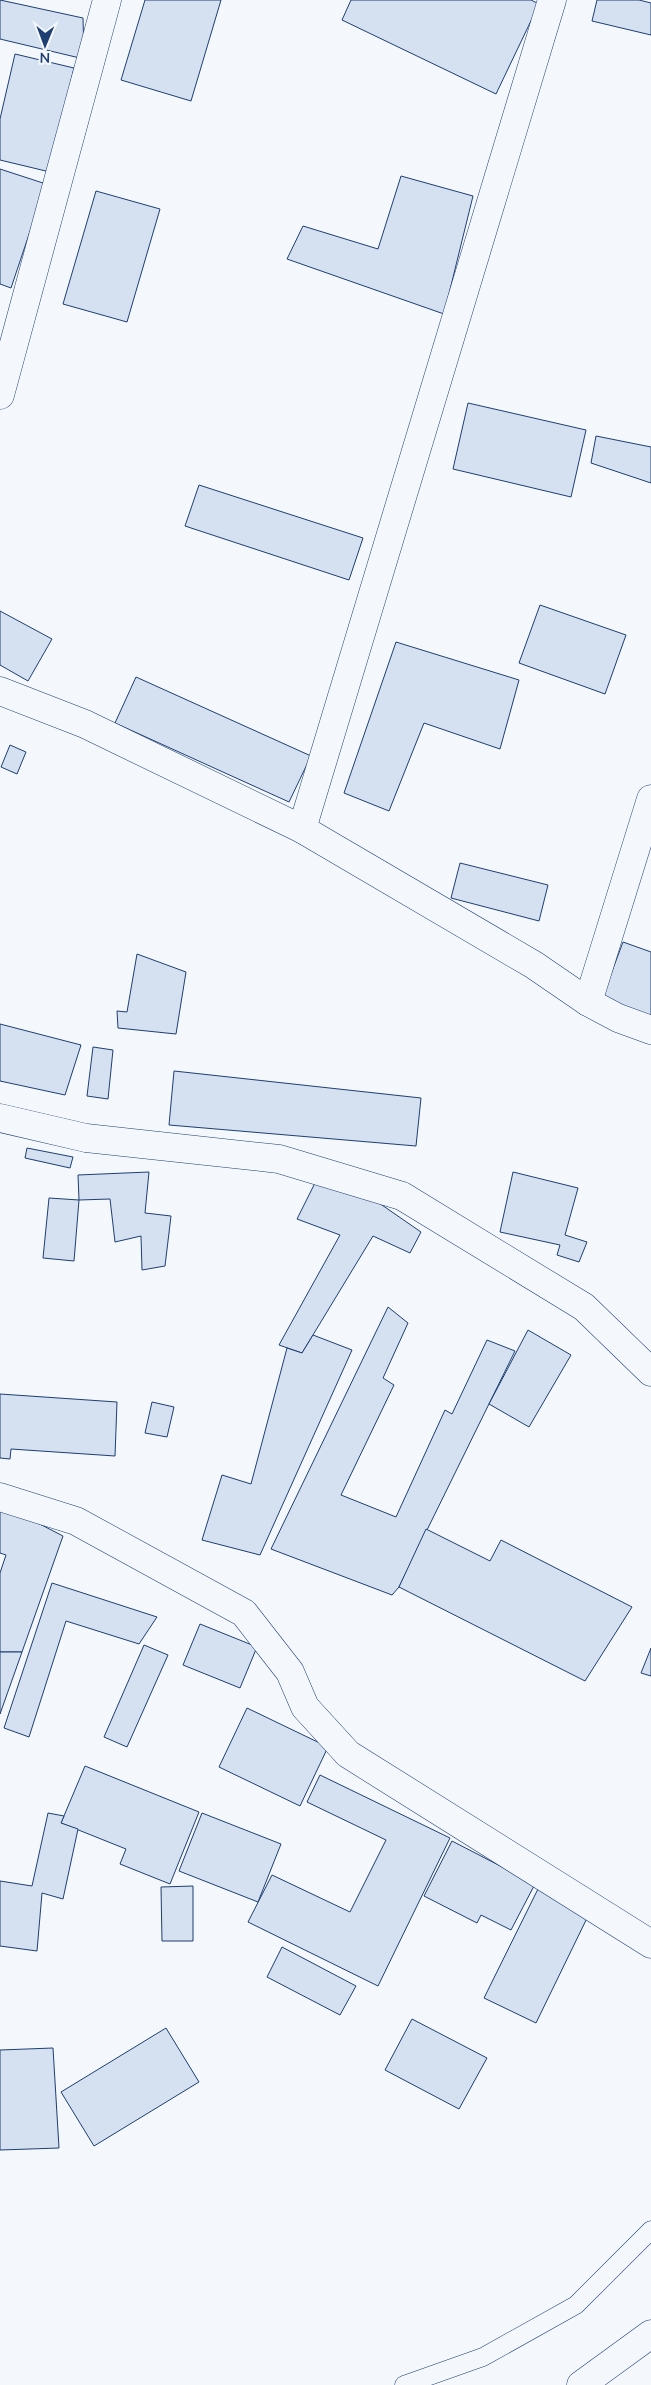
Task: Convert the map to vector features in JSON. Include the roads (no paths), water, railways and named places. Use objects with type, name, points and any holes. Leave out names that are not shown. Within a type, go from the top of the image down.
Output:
[{"type":"street","points":[[0,395],[108,0]]},
{"type":"street","points":[[302,829],[552,0]]},
{"type":"street","points":[[0,692],[85,724],[302,829],[534,965],[588,1002],[618,1018],[651,1030]]},
{"type":"street","points":[[588,1002],[651,799]]},
{"type":"street","points":[[0,1118],[86,1138],[279,1159],[402,1196],[584,1307],[651,1372]]},
{"type":"street","points":[[0,1497],[76,1521],[244,1614],[290,1672],[305,1707],[348,1754],[651,1944]]},
{"type":"street","points":[[581,2385],[651,2334]]},
{"type":"lane","points":[[404,2385],[483,2357],[576,2305],[651,2230]]}]
